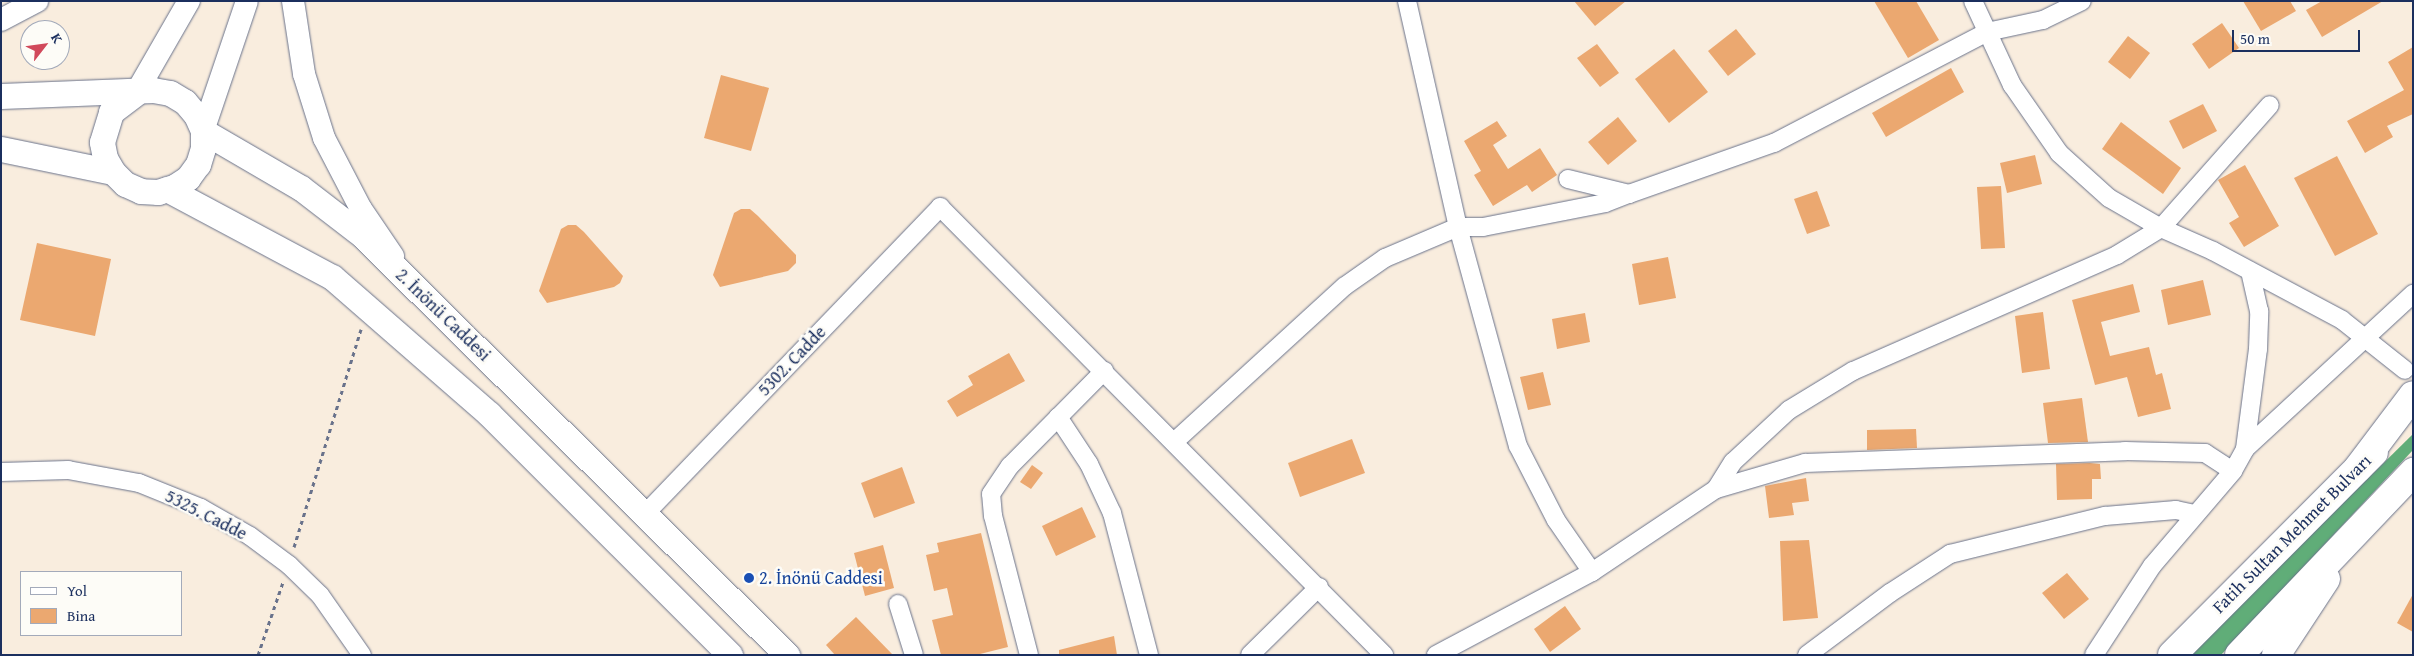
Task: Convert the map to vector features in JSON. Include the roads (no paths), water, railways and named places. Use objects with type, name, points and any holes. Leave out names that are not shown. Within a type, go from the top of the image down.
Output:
[{"type":"highway","points":[[2358,468],[2409,383]]},
{"type":"highway","name":"Fatih Sultan Mehmet Bulvarı","points":[[2172,655],[2413,414]]},
{"type":"highway","points":[[2239,655],[2413,472]]},
{"type":"highway","points":[[2276,655],[2308,610],[2346,542]]},
{"type":"main road","name":"2. İnönü Caddesi","points":[[1,96],[136,93],[153,90],[178,98],[196,115],[203,131],[301,188],[330,210],[415,288],[787,655]]},
{"type":"main road","points":[[136,93],[111,112],[104,126],[105,158],[113,172],[125,184],[141,191],[167,189],[188,178],[198,164],[203,148],[203,131]]},
{"type":"main road","points":[[1,149],[113,172]]},
{"type":"main road","points":[[167,189],[332,277],[489,414],[730,655]]},
{"type":"main road","points":[[619,543],[645,514]]},
{"type":"street","points":[[1,20],[37,1]]},
{"type":"street","points":[[136,93],[189,1]]},
{"type":"street","points":[[203,131],[247,1]]},
{"type":"street","points":[[293,1],[304,74],[324,138],[361,209],[415,288]]},
{"type":"street","points":[[1407,1],[1458,227],[1518,446],[1556,520],[1592,572]]},
{"type":"street","points":[[1973,1],[2012,85],[2060,153],[2109,198],[2161,228],[2250,271],[2367,337],[2409,383]]},
{"type":"street","points":[[1174,442],[1363,271],[1412,245],[1458,227],[1483,227],[1605,203],[1774,143],[1987,32],[2043,20],[2082,1]]},
{"type":"street","points":[[1716,490],[1733,462],[1789,410],[1853,372],[2117,255],[2161,228],[2270,105]]},
{"type":"street","points":[[1568,179],[1629,194]]},
{"type":"street","name":"5302. Cadde","points":[[645,514],[940,207],[1104,371]]},
{"type":"street","points":[[2245,449],[2258,349],[2259,311],[2250,271]]},
{"type":"street","points":[[2094,655],[2152,566],[2233,471],[2245,449],[2413,294]]},
{"type":"street","points":[[1029,655],[993,516],[991,494],[1010,466],[1104,371],[1384,655]]},
{"type":"street","points":[[1058,417],[1089,464],[1109,506],[1149,655]]},
{"type":"street","points":[[1436,655],[1592,572],[1716,490],[1805,463],[2125,451],[2205,453],[2233,471]]},
{"type":"street","name":"5325. Cadde","points":[[1,472],[68,470],[139,483],[201,508],[250,536],[289,564],[320,595],[362,655]]},
{"type":"street","points":[[1807,655],[1890,592],[1950,554],[2106,516],[2176,510],[2195,514]]},
{"type":"street","points":[[1250,655],[1319,587]]},
{"type":"street","points":[[898,604],[914,655]]},
{"type":"place","name":"2. İnönü Caddesi","points":[[749,578]]}]
